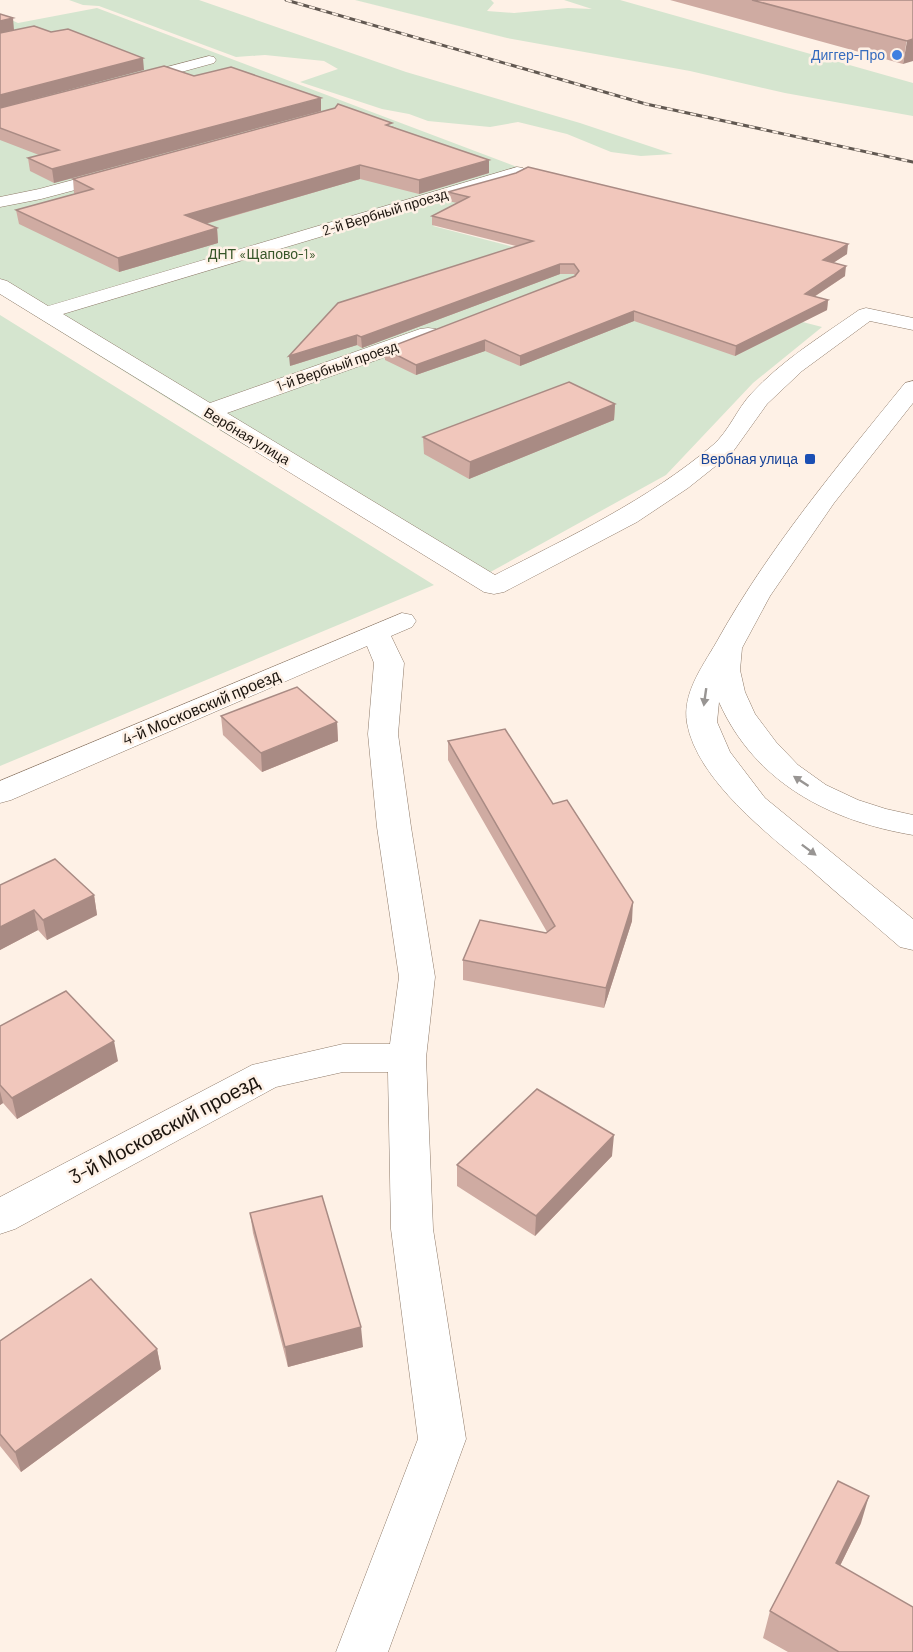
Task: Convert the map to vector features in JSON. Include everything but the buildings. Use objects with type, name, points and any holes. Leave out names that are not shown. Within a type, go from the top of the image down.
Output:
[{"type":"street","points":[[110,86],[209,60]]},
{"type":"street","points":[[0,202],[41,194],[133,169]]},
{"type":"street","name":"2-й Вербный проезд","points":[[46,313],[517,172]]},
{"type":"street","name":"Вербная улица","points":[[0,285],[494,586],[628,517],[679,483],[724,448],[759,399],[794,366],[866,314],[913,324]]},
{"type":"street","name":"1-й Вербный проезд","points":[[208,412],[448,326]]},
{"type":"street","points":[[913,388],[825,498],[756,596],[705,689],[702,722],[714,752],[754,805],[913,938]]},
{"type":"street","name":"4-й Московский проезд","points":[[0,793],[389,627],[389,663],[383,734],[394,827],[417,977],[407,1058]]},
{"type":"street","points":[[729,644],[725,674],[730,696],[743,720],[766,751],[787,772],[824,796],[856,810],[913,825]]},
{"type":"street","name":"3-й Московский проезд","points":[[0,1217],[266,1075],[344,1058],[407,1058]]},
{"type":"street","points":[[362,1652],[442,1439],[412,1229],[407,1058]]},
{"type":"green space","points":[[69,0],[199,0],[406,72],[580,123],[673,154],[641,156],[611,152],[567,134],[518,122],[490,127],[428,121],[409,114],[382,109],[300,82],[338,69],[324,61],[265,55],[236,57],[99,6],[83,5]]},
{"type":"green space","points":[[355,0],[491,0],[494,3],[487,11],[514,13],[568,8],[592,9],[564,0],[620,0],[913,83],[913,116],[785,93],[690,71],[507,38]]},
{"type":"green space","name":"ДНТ «Щапово-1»","points":[[97,8],[517,167],[433,226],[822,327],[753,383],[666,475],[474,581],[194,415],[0,294],[0,15],[18,23]]},
{"type":"green space","points":[[0,315],[434,585],[0,766]]},
{"type":"railway","points":[[286,0],[646,104],[913,162]]},
{"type":"place","name":"Диггер-Про","points":[[897,55]]},
{"type":"place","name":"Вербная улица","points":[[810,459]]}]
